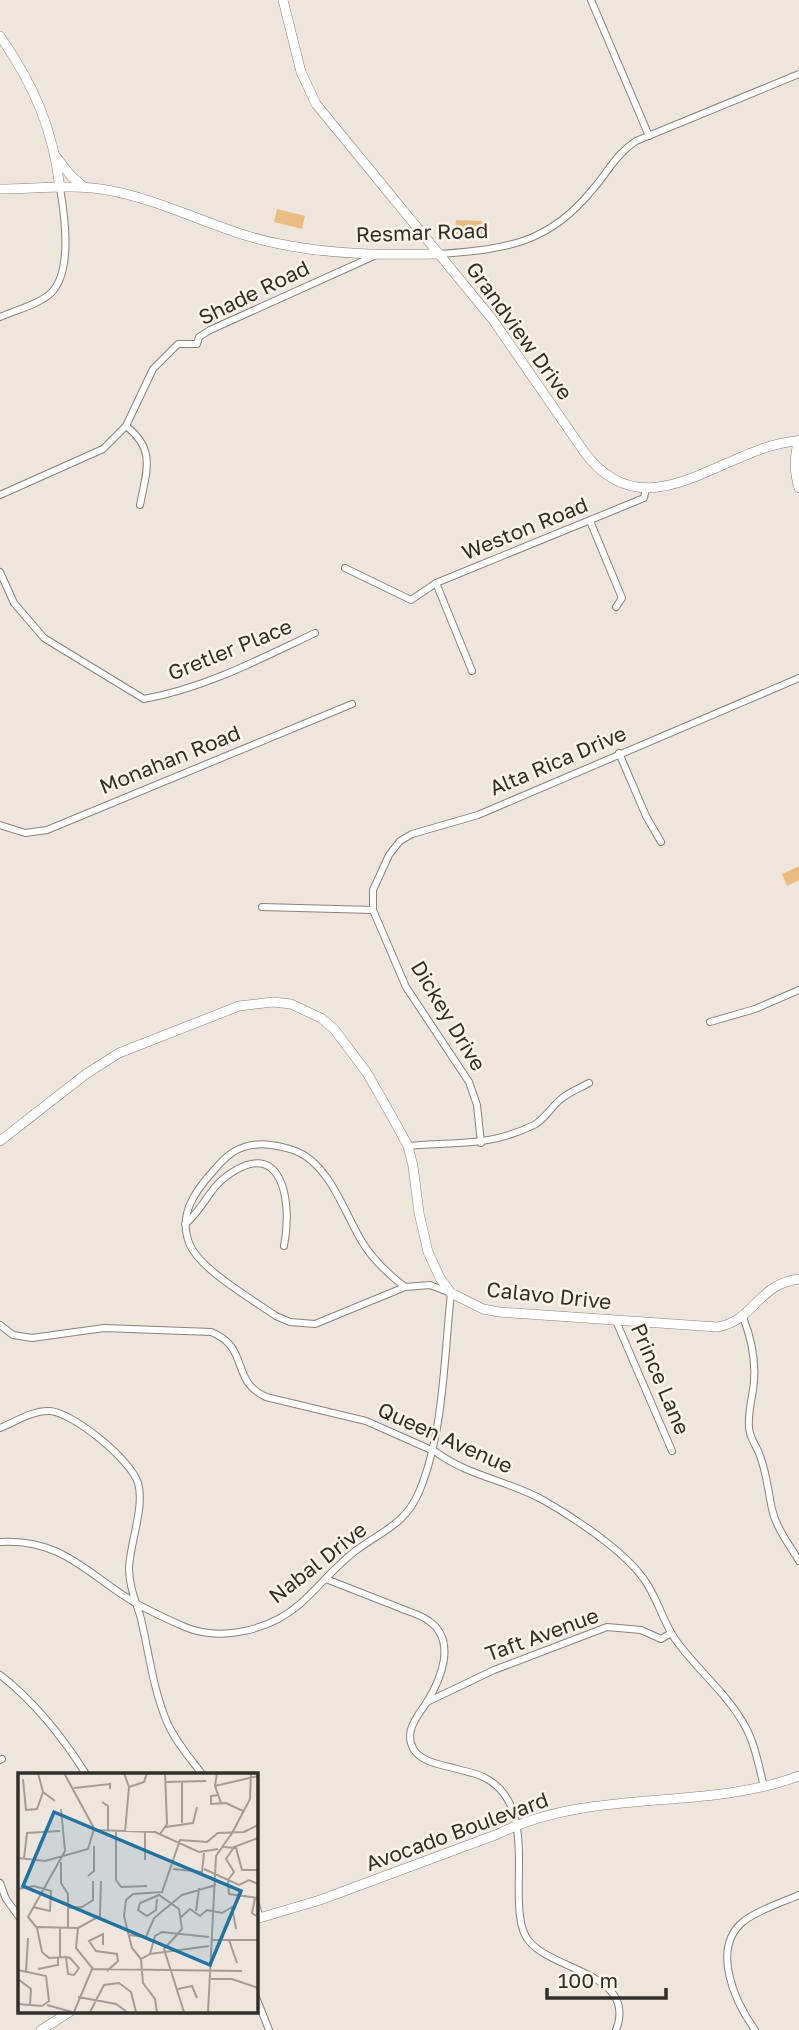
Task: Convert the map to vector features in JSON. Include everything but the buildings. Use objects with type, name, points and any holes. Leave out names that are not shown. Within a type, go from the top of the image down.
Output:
[{"type":"street","name":"Grandview Drive","points":[[283,0],[301,72],[316,104],[493,320],[591,460],[611,477],[646,488],[673,485],[767,446],[799,440]]},
{"type":"street","points":[[591,0],[649,136]]},
{"type":"street","points":[[0,36],[41,104],[56,158],[65,245],[60,281],[43,299],[0,317]]},
{"type":"street","name":"Resmar Road","points":[[0,189],[84,187],[108,191],[157,203],[197,216],[224,229],[278,244],[338,253],[377,255],[484,251],[525,242],[549,231],[578,206],[621,151],[649,136],[799,74]]},
{"type":"street","points":[[56,158],[84,187]]},
{"type":"street","name":"Shade Road","points":[[0,495],[103,449],[126,426],[153,369],[178,344],[197,344],[199,337],[210,330],[377,255]]},
{"type":"street","points":[[126,426],[138,436],[146,451],[148,466],[139,505]]},
{"type":"street","points":[[799,440],[795,474],[799,488]]},
{"type":"street","name":"Weston Road","points":[[345,568],[411,600],[436,583],[644,498],[646,488]]},
{"type":"street","points":[[590,521],[622,598],[616,607]]},
{"type":"street","name":"Gretler Place","points":[[0,572],[14,603],[44,638],[144,699],[178,693],[230,673],[316,633]]},
{"type":"street","points":[[436,583],[472,671]]},
{"type":"street","name":"Alta Rica Drive","points":[[373,910],[373,890],[380,871],[395,846],[406,837],[418,831],[478,815],[799,678]]},
{"type":"street","name":"Monahan Road","points":[[0,825],[25,833],[47,830],[352,704]]},
{"type":"street","points":[[619,753],[646,816],[661,842]]},
{"type":"street","points":[[262,907],[373,910]]},
{"type":"street","name":"Dickey Drive","points":[[373,910],[406,987],[469,1082],[477,1105],[481,1143]]},
{"type":"street","points":[[710,1022],[755,1009],[799,990]]},
{"type":"street","points":[[0,1142],[86,1074],[119,1053],[239,1006],[274,1002],[291,1004],[307,1010],[334,1029],[367,1073],[408,1146],[428,1252],[440,1278],[451,1293]]},
{"type":"street","points":[[408,1146],[481,1143],[500,1138],[535,1124],[563,1097],[589,1083]]},
{"type":"street","points":[[405,1287],[371,1255],[330,1184],[316,1167],[298,1152],[270,1144],[243,1147],[227,1155],[195,1191],[188,1208],[186,1224],[191,1247],[205,1265],[276,1316],[290,1322],[315,1324],[405,1287],[430,1285],[451,1293]]},
{"type":"street","points":[[186,1224],[221,1180],[244,1165],[260,1164],[274,1171],[283,1184],[289,1222],[284,1246]]},
{"type":"street","points":[[799,1279],[783,1282],[769,1289],[743,1317],[752,1339],[754,1355],[754,1387],[748,1413],[748,1431],[760,1454],[778,1526],[799,1561]]},
{"type":"street","name":"Calavo Drive","points":[[451,1293],[483,1309],[499,1312],[717,1327],[743,1317]]},
{"type":"street","name":"Nabal Drive","points":[[0,1542],[39,1545],[67,1555],[137,1604],[198,1631],[229,1634],[258,1627],[289,1611],[298,1606],[358,1549],[397,1524],[416,1499],[432,1451],[451,1293]]},
{"type":"street","name":"Prince Lane","points":[[616,1321],[671,1451]]},
{"type":"street","name":"Queen Avenue","points":[[0,1325],[13,1335],[32,1338],[104,1328],[211,1332],[235,1349],[246,1383],[254,1391],[366,1421],[478,1475],[540,1498],[597,1536],[628,1560],[642,1576],[671,1633],[735,1709],[747,1729],[764,1787]]},
{"type":"street","points":[[0,1428],[38,1412],[58,1412],[80,1424],[132,1472],[138,1484],[139,1497],[129,1584],[137,1604],[160,1704],[173,1734],[201,1773]]},
{"type":"street","points":[[326,1578],[427,1619],[437,1628],[443,1640],[445,1658],[427,1702],[410,1732],[415,1751],[427,1761],[489,1780],[504,1795],[518,1824],[520,1919],[527,1939],[539,1949],[611,1991],[619,2009],[616,2030]]},
{"type":"street","name":"Taft Avenue","points":[[427,1702],[494,1670],[607,1628],[641,1630],[661,1639],[671,1633]]},
{"type":"street","points":[[0,1675],[18,1689],[55,1731],[85,1773]]},
{"type":"street","name":"Avocado Boulevard","points":[[258,1918],[341,1893],[498,1835],[518,1824],[586,1808],[764,1787],[799,1776]]},
{"type":"street","points":[[0,1883],[6,1899],[18,1916]]},
{"type":"street","points":[[755,2030],[736,1999],[726,1958],[728,1949],[734,1932],[743,1923],[760,1912],[799,1895]]},
{"type":"street","points":[[257,2000],[269,2030]]},
{"type":"street","points":[[41,2030],[69,2012]]},
{"type":"shaded area","points":[[277,209],[305,216],[302,229],[274,222]]},
{"type":"shaded area","points":[[456,220],[484,221],[484,234],[455,234]]},
{"type":"shaded area","points":[[799,866],[799,880],[787,886],[782,874]]}]
